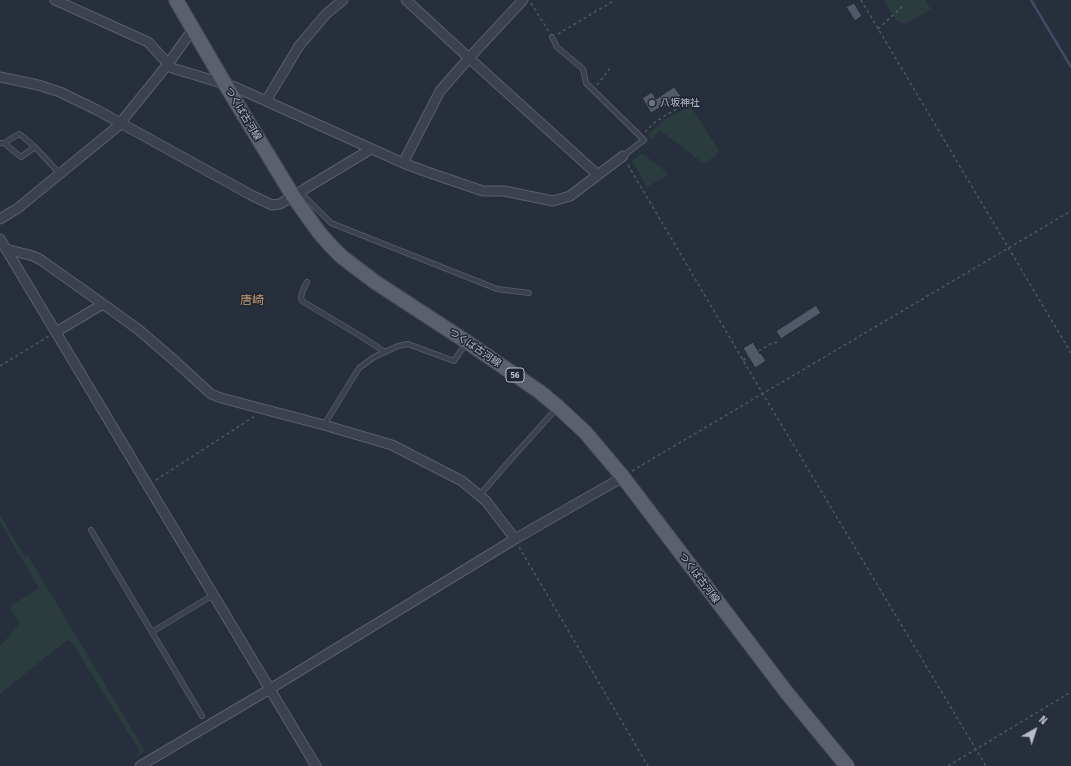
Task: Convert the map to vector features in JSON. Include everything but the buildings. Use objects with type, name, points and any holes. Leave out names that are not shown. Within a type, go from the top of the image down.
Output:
[{"type":"main road","name":"つくば古河線","points":[[176,0],[225,84],[318,231],[330,245],[352,265],[375,282],[528,384],[558,407],[585,432],[623,477],[787,693],[847,766]]},
{"type":"street","points":[[55,0],[148,42],[172,68],[225,84],[403,163],[483,191],[504,191],[553,201],[570,196],[623,156]]},
{"type":"street","points":[[266,101],[299,46],[326,14],[343,0]]},
{"type":"street","points":[[406,0],[598,175]]},
{"type":"street","points":[[403,163],[440,91],[523,0]]},
{"type":"street","points":[[0,219],[18,208],[110,133],[120,123],[168,64],[193,29]]},
{"type":"street","points":[[0,77],[38,85],[60,92],[97,110],[272,205],[280,204],[371,149]]},
{"type":"street","points":[[0,239],[316,766]]},
{"type":"street","points":[[6,249],[33,256],[41,260],[139,330],[182,366],[211,394],[392,445],[462,481],[486,501],[515,539]]},
{"type":"street","points":[[56,332],[103,304]]},
{"type":"street","points":[[140,766],[270,689],[515,539],[623,477]]},
{"type":"lane","points":[[552,37],[557,47],[583,69],[586,83],[644,140],[623,156]]},
{"type":"lane","points":[[35,147],[21,157],[2,143],[19,134],[35,147],[60,174]]},
{"type":"lane","points":[[296,194],[331,223],[497,289],[529,294]]},
{"type":"lane","points":[[307,282],[302,292],[302,301],[385,352]]},
{"type":"lane","points":[[324,425],[359,368],[374,357],[398,346],[408,344],[454,361],[467,342]]},
{"type":"lane","points":[[479,496],[558,407]]},
{"type":"lane","points":[[91,530],[202,716]]},
{"type":"lane","points":[[152,632],[213,594]]},
{"type":"path","points":[[529,0],[552,37],[615,0]]},
{"type":"path","points":[[861,0],[1071,353]]},
{"type":"path","points":[[878,29],[904,5]]},
{"type":"path","points":[[593,90],[611,67]]},
{"type":"path","points":[[641,137],[654,123],[684,105]]},
{"type":"path","points":[[623,156],[763,394],[986,766]]},
{"type":"path","points":[[623,477],[1071,211]]},
{"type":"path","points":[[0,366],[56,332]]},
{"type":"path","points":[[743,360],[772,343],[780,342]]},
{"type":"path","points":[[148,486],[264,410]]},
{"type":"path","points":[[515,539],[648,766]]},
{"type":"path","points":[[948,766],[1071,692]]},
{"type":"shaded area","points":[[884,0],[925,0],[931,9],[906,24],[896,20]]},
{"type":"shaded area","points":[[690,106],[720,152],[704,164],[660,130],[652,139],[648,134],[664,120]]},
{"type":"shaded area","points":[[642,153],[669,174],[647,187],[632,161]]},
{"type":"shaded area","points":[[0,515],[25,557],[28,556],[145,751],[136,757],[139,750],[71,641],[67,640],[0,694],[0,647],[20,623],[9,607],[39,588],[0,522]]},
{"type":"waterway","points":[[1031,0],[1071,67]]},
{"type":"place","name":"八坂神社","points":[[652,103]]},
{"type":"district","name":"唐崎","points":[[252,301]]}]
